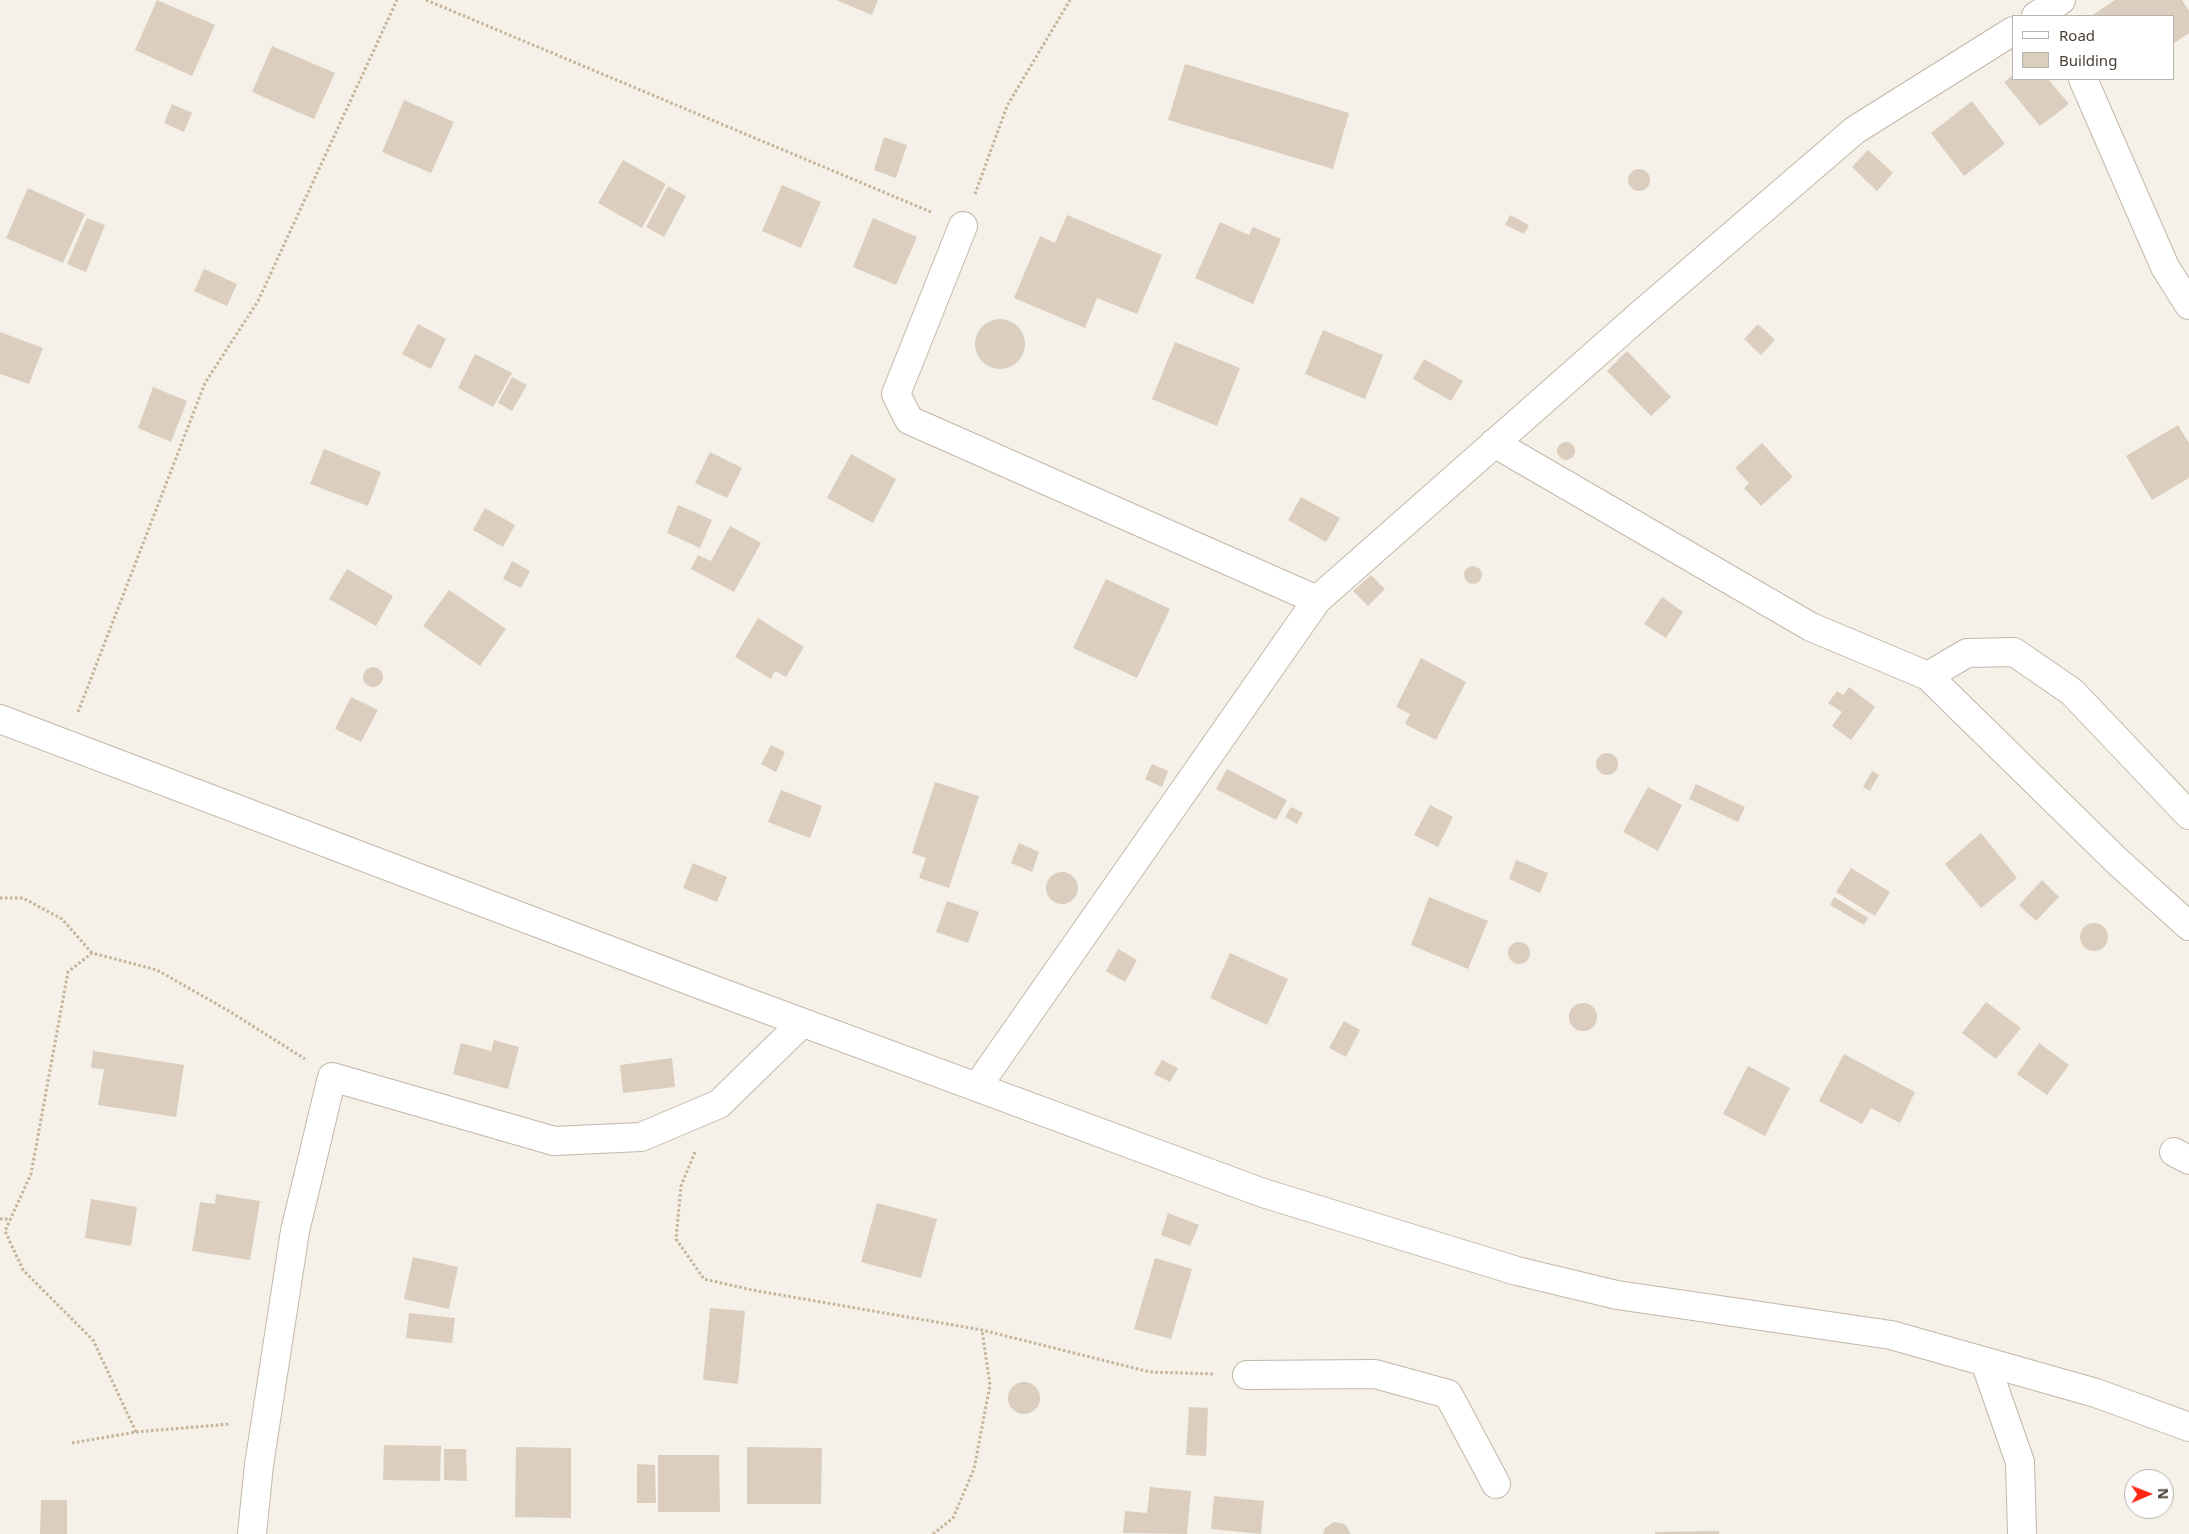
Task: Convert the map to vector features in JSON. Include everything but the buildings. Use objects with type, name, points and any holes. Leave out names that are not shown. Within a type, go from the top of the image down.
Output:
[{"type":"street","points":[[977,1087],[1317,600],[1855,130],[2012,32]]},
{"type":"street","points":[[2083,80],[2165,268],[2189,305]]},
{"type":"street","points":[[963,226],[896,394],[909,420],[1317,600]]},
{"type":"street","points":[[1494,444],[1811,627],[1928,676],[2117,861],[2189,926]]},
{"type":"street","points":[[1928,676],[1967,653],[2014,652],[2072,692],[2189,815]]},
{"type":"street","points":[[0,719],[802,1023],[1263,1193],[1518,1271],[1617,1295],[1891,1335],[2096,1393],[2189,1427]]},
{"type":"street","points":[[252,1534],[266,1421],[295,1231],[332,1077],[554,1141],[641,1137],[719,1104],[802,1023]]},
{"type":"street","points":[[1985,1362],[2020,1462],[2022,1534]]},
{"type":"street","points":[[1247,1375],[1375,1374],[1448,1394],[1496,1484]]},
{"type":"path","points":[[65,743],[205,383],[258,301],[397,0]]},
{"type":"path","points":[[426,0],[963,226],[1007,106],[1070,0]]},
{"type":"path","points":[[0,898],[23,898],[62,919],[92,953],[157,970],[230,1011],[332,1077]]},
{"type":"path","points":[[92,953],[68,972],[31,1174],[5,1232],[23,1270],[94,1340],[136,1432]]},
{"type":"path","points":[[719,1104],[703,1132],[681,1186],[676,1239],[704,1279],[752,1290],[982,1330],[1150,1372],[1247,1375]]},
{"type":"path","points":[[0,1219],[11,1219]]},
{"type":"path","points":[[933,1534],[953,1518],[974,1469],[990,1385],[982,1330]]},
{"type":"path","points":[[72,1443],[136,1432],[266,1421]]}]
